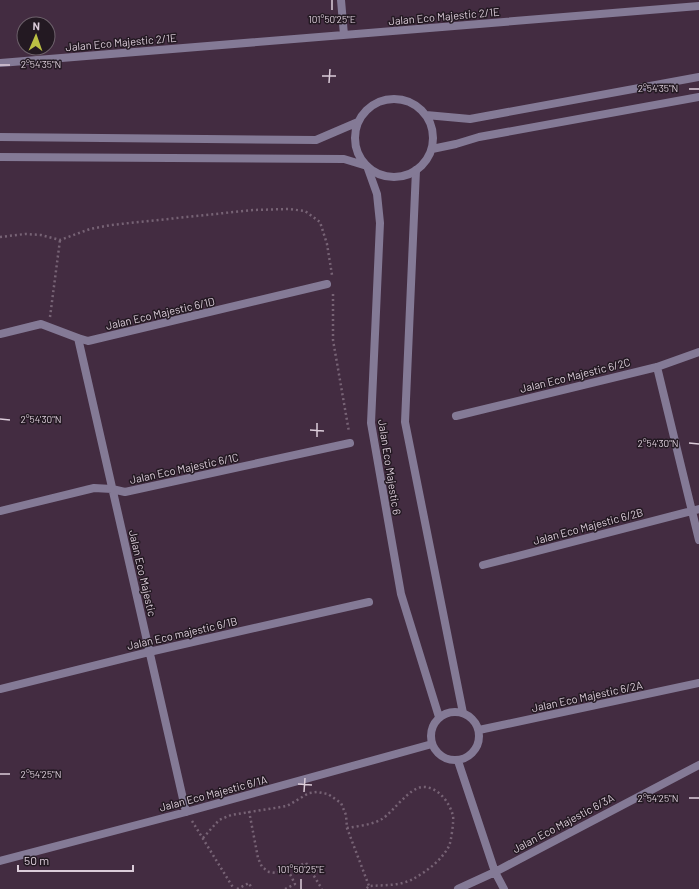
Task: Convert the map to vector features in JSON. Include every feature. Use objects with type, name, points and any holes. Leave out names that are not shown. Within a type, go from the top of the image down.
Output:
[{"type":"street","points":[[340,0],[344,35]]},
{"type":"street","name":"Jalan Eco Majestic 2/1E","points":[[0,63],[699,6]]},
{"type":"street","points":[[426,115],[470,119],[699,77]]},
{"type":"street","points":[[432,149],[479,137],[699,97]]},
{"type":"street","points":[[396,99],[408,101],[418,107],[426,115],[432,126],[434,138],[432,149],[426,161],[416,170],[404,176],[391,177],[378,174],[367,166],[360,157],[356,146],[355,134],[358,122],[364,112],[373,105],[384,100],[396,99]]},
{"type":"street","points":[[0,137],[316,140],[358,122]]},
{"type":"street","points":[[0,157],[344,159],[367,166]]},
{"type":"street","name":"Jalan Eco Majestic 6","points":[[367,166],[377,194],[380,223],[371,423],[401,594],[439,717]]},
{"type":"street","name":"Jalan Eco Majestic 6","points":[[416,170],[405,422],[463,713]]},
{"type":"street","name":"Jalan Eco Majestic 6/1D","points":[[0,334],[41,324],[88,341],[330,287]]},
{"type":"street","name":"Jalan Eco Majestic","points":[[78,338],[186,812]]},
{"type":"street","name":"Jalan Eco Majestic 6/2C","points":[[456,416],[656,367],[699,352]]},
{"type":"street","points":[[656,367],[695,510],[699,540]]},
{"type":"street","name":"Jalan Eco Majestic 6/1C","points":[[0,511],[94,488],[112,489],[125,492],[350,443]]},
{"type":"street","name":"Jalan Eco Majestic 6/2B","points":[[483,565],[695,510]]},
{"type":"street","name":"Jalan Eco majestic 6/1B","points":[[0,689],[149,652],[369,602]]},
{"type":"street","name":"Jalan Eco Majestic 6/2A","points":[[479,730],[699,683]]},
{"type":"street","points":[[446,713],[463,713],[476,723],[480,738],[478,747],[473,753],[458,761],[446,759],[435,751],[430,737],[439,717],[446,713]]},
{"type":"street","name":"Jalan Eco Majestic 6/1A","points":[[0,861],[186,812],[432,744]]},
{"type":"street","points":[[458,761],[495,872],[504,889]]},
{"type":"street","name":"Jalan Eco Majestic 6/3A","points":[[458,889],[495,872],[699,765]]},
{"type":"path","points":[[0,237],[25,234],[41,235],[60,240],[90,229],[111,225],[253,210],[289,209],[305,211],[320,222],[327,244],[333,277]]},
{"type":"path","points":[[48,326],[60,240]]},
{"type":"path","points":[[330,287],[333,340],[350,443]]},
{"type":"path","points":[[347,828],[373,823],[382,819],[414,791],[421,787],[430,788],[443,796],[453,817],[450,845],[438,861],[411,880],[399,884],[369,886],[366,889]]},
{"type":"path","points":[[203,838],[219,820],[231,815],[287,806],[309,793],[317,792],[328,794],[341,803],[346,815],[347,828],[369,886]]},
{"type":"path","points":[[249,811],[258,858],[262,867],[269,872],[276,873],[306,863],[322,889]]},
{"type":"path","points":[[186,812],[235,889],[249,883],[252,889]]},
{"type":"path","points":[[285,889],[295,884],[288,870]]}]
